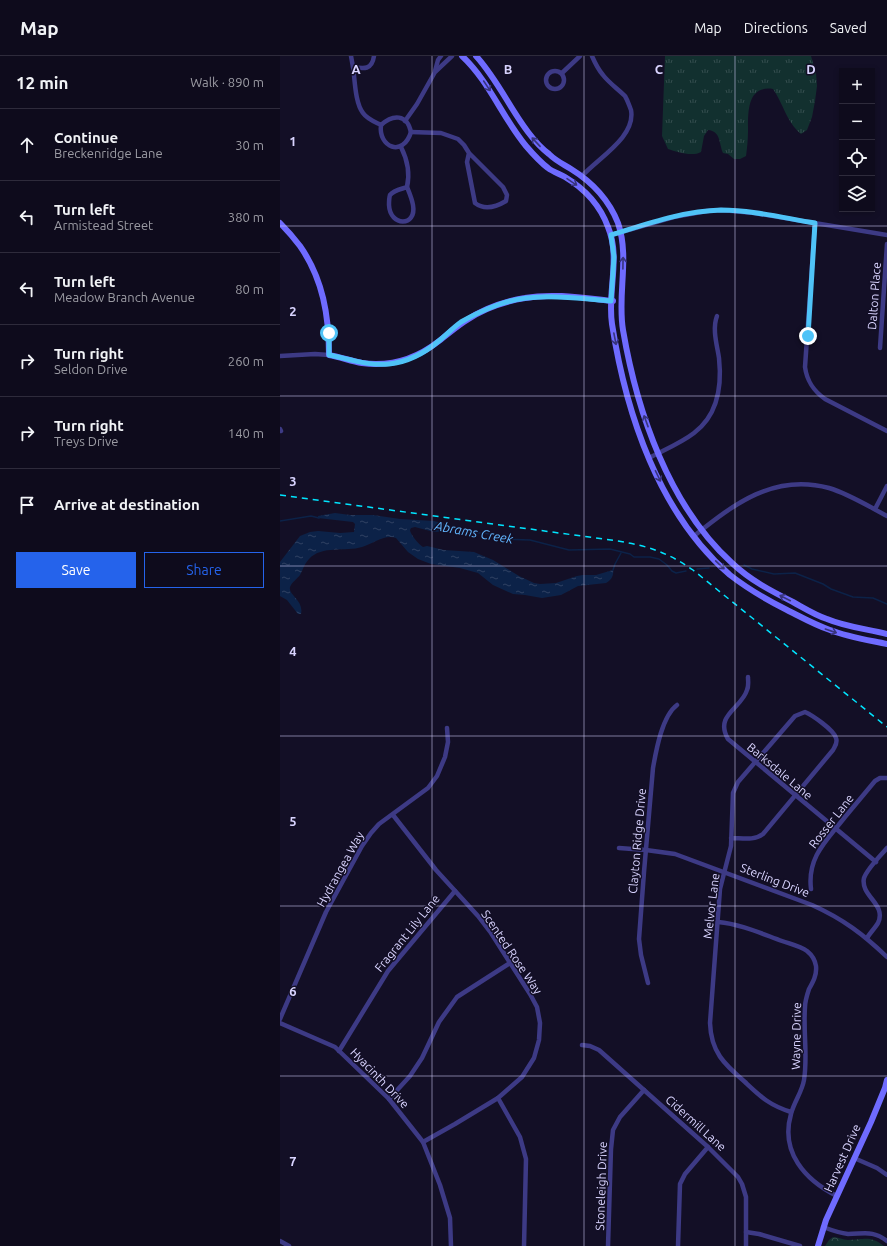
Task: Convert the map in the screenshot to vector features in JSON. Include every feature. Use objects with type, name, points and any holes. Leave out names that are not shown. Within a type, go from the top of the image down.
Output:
[{"type":"main road","points":[[462,56],[471,64],[479,75],[525,145],[548,168],[578,186],[593,200],[604,218],[611,235],[614,257],[611,322],[626,391],[635,422],[649,458],[670,501],[703,549],[730,575],[769,601],[829,630],[887,644]]},
{"type":"main road","points":[[476,56],[496,82],[529,133],[551,157],[582,176],[597,190],[607,201],[616,218],[621,232],[624,260],[621,302],[623,332],[638,394],[643,414],[658,453],[676,490],[690,514],[712,543],[731,562],[744,573],[768,589],[827,619],[887,634]]},
{"type":"main road","points":[[280,223],[306,255],[321,288],[328,322],[329,355],[367,363],[384,364],[397,362],[417,356],[429,349],[450,330],[472,316],[513,300],[537,296],[554,296],[621,302]]},
{"type":"main road","name":"Harvest Drive","points":[[818,1246],[823,1227],[885,1088],[887,1080]]},
{"type":"street","points":[[351,56],[358,102],[363,113],[371,120],[381,125]]},
{"type":"street","points":[[353,67],[368,67],[373,61],[374,56]]},
{"type":"street","points":[[405,121],[417,104],[435,72],[438,60],[441,56]]},
{"type":"street","points":[[435,72],[452,56]]},
{"type":"street","points":[[562,73],[580,56]]},
{"type":"street","points":[[582,176],[590,167],[622,140],[630,127],[632,115],[627,100],[603,75],[592,56]]},
{"type":"street","points":[[555,70],[562,73],[564,80],[563,85],[555,89],[549,86],[546,80],[549,73],[555,70]]},
{"type":"street","points":[[393,117],[398,117],[405,121],[411,132],[406,143],[401,147],[394,147],[386,143],[381,135],[381,125],[393,117]]},
{"type":"street","points":[[411,132],[441,133],[458,139],[469,153],[503,187],[507,195],[506,201],[490,207],[479,206],[475,203],[467,162],[469,153]]},
{"type":"street","points":[[401,147],[404,152],[408,174],[407,187],[413,204],[413,214],[411,218],[402,222],[394,218],[389,210],[389,201],[393,192],[407,187]]},
{"type":"street","points":[[611,235],[674,216],[722,210],[754,213],[887,235]]},
{"type":"street","points":[[815,223],[805,367],[807,377],[816,392],[825,399],[887,431]]},
{"type":"street","name":"Dalton Place","points":[[880,348],[887,244]]},
{"type":"street","points":[[649,458],[688,438],[712,412],[718,396],[720,379],[715,327],[717,316]]},
{"type":"street","points":[[280,356],[315,354],[329,355]]},
{"type":"street","points":[[694,536],[753,494],[784,486],[807,485],[830,488],[887,516]]},
{"type":"street","points":[[875,509],[887,486]]},
{"type":"street","name":"Barksdale Lane","points":[[748,677],[748,685],[745,695],[728,715],[724,728],[726,737],[730,743],[876,862]]},
{"type":"street","name":"Clayton Ridge Drive","points":[[648,983],[641,956],[639,939],[653,768],[666,720],[677,705]]},
{"type":"street","name":"Melvor Lane","points":[[731,838],[752,838],[762,835],[767,831],[836,746],[836,737],[830,730],[806,713],[797,714],[737,784],[734,789],[732,802],[729,856],[720,889],[710,1035],[723,1063],[762,1098],[772,1105],[791,1112]]},
{"type":"street","name":"Hydrangea Way","points":[[280,1019],[326,912],[362,846],[379,824],[428,788],[437,776],[448,742],[446,728]]},
{"type":"street","name":"Rosser Lane","points":[[811,889],[810,879],[814,862],[820,847],[875,781],[880,778],[887,778]]},
{"type":"street","name":"Scented Rose Way","points":[[393,815],[418,848],[478,916],[491,933],[530,994],[536,1007],[540,1023],[539,1040],[534,1058],[522,1077],[498,1098],[423,1142]]},
{"type":"street","name":"Sterling Drive","points":[[619,848],[675,854],[794,898],[827,912],[848,924],[867,938],[887,957]]},
{"type":"street","points":[[867,938],[878,924],[880,918],[879,906],[868,893],[864,885],[864,881],[866,874],[887,848]]},
{"type":"street","name":"Fragrant Lily Lane","points":[[339,1051],[388,971],[455,891]]},
{"type":"street","name":"Wayne Drive","points":[[718,922],[741,926],[797,946],[810,953],[814,960],[816,965],[816,976],[807,994],[805,1008],[804,1081],[801,1092],[791,1112],[788,1126],[788,1138],[790,1148],[803,1170],[818,1185],[837,1196]]},
{"type":"street","points":[[389,1099],[410,1076],[422,1058],[440,1022],[457,997],[510,963]]},
{"type":"street","name":"Hyacinth Drive","points":[[280,1023],[335,1047],[389,1099],[423,1142],[440,1185],[450,1218],[451,1246]]},
{"type":"street","name":"Cidermill Lane","points":[[582,1045],[590,1046],[599,1050],[736,1173],[742,1184],[746,1197],[746,1246]]},
{"type":"street","name":"Stoneleigh Drive","points":[[608,1246],[611,1149],[614,1130],[620,1117],[644,1090]]},
{"type":"street","points":[[498,1098],[520,1137],[526,1159],[524,1246]]},
{"type":"street","points":[[678,1246],[680,1184],[685,1174],[708,1147]]},
{"type":"street","points":[[854,1158],[877,1168],[887,1175]]},
{"type":"street","points":[[823,1227],[847,1234],[871,1233],[882,1237],[887,1241]]},
{"type":"street","points":[[746,1232],[759,1234],[800,1246]]},
{"type":"street","points":[[280,1242],[289,1246]]},
{"type":"green space","points":[[665,56],[811,56],[816,73],[817,86],[812,117],[807,130],[801,134],[788,118],[773,89],[764,89],[758,91],[754,96],[749,108],[746,156],[740,159],[734,159],[728,154],[723,153],[719,138],[715,133],[708,130],[704,136],[701,152],[689,154],[668,149],[662,136]]},
{"type":"green space","points":[[833,1237],[848,1240],[870,1239],[884,1246],[825,1246]]},
{"type":"water","points":[[335,513],[434,521],[449,525],[454,528],[452,531],[434,532],[415,527],[411,528],[410,530],[411,534],[423,547],[427,546],[444,550],[474,552],[493,560],[519,576],[534,583],[556,583],[577,576],[596,575],[613,570],[613,576],[606,583],[578,586],[561,595],[542,598],[513,594],[493,585],[478,573],[460,568],[431,564],[418,559],[408,552],[396,538],[387,537],[362,547],[327,550],[314,555],[309,559],[300,575],[290,587],[291,593],[300,605],[301,614],[298,614],[287,600],[280,596],[280,562],[300,536],[318,531],[340,533],[354,532],[355,524],[353,522],[318,518],[318,516]]},
{"type":"waterway","name":"Abrams Creek","points":[[280,521],[311,516],[319,518]]},
{"type":"waterway","name":"Abrams Creek","points":[[452,528],[468,532],[492,534],[504,539],[530,540],[569,550],[610,549],[630,554],[634,557],[650,557],[659,559],[676,573],[686,571]]},
{"type":"waterway","points":[[613,570],[621,553]]},
{"type":"waterway","name":"Abrams Creek","points":[[744,565],[752,569],[774,574],[795,573],[853,597],[873,598],[887,604]]},
{"type":"waterway","name":"Abrams Creek","points":[[697,569],[709,568]]},
{"type":"railway","points":[[280,495],[618,541],[639,545],[666,554],[693,570],[887,727]]},
{"type":"route","points":[[329,333],[329,355],[362,363],[389,364],[417,356],[429,349],[450,330],[472,316],[499,304],[513,300],[537,296],[554,296],[611,301],[614,270],[611,235],[674,216],[722,210],[754,213],[815,223],[808,336]]}]
